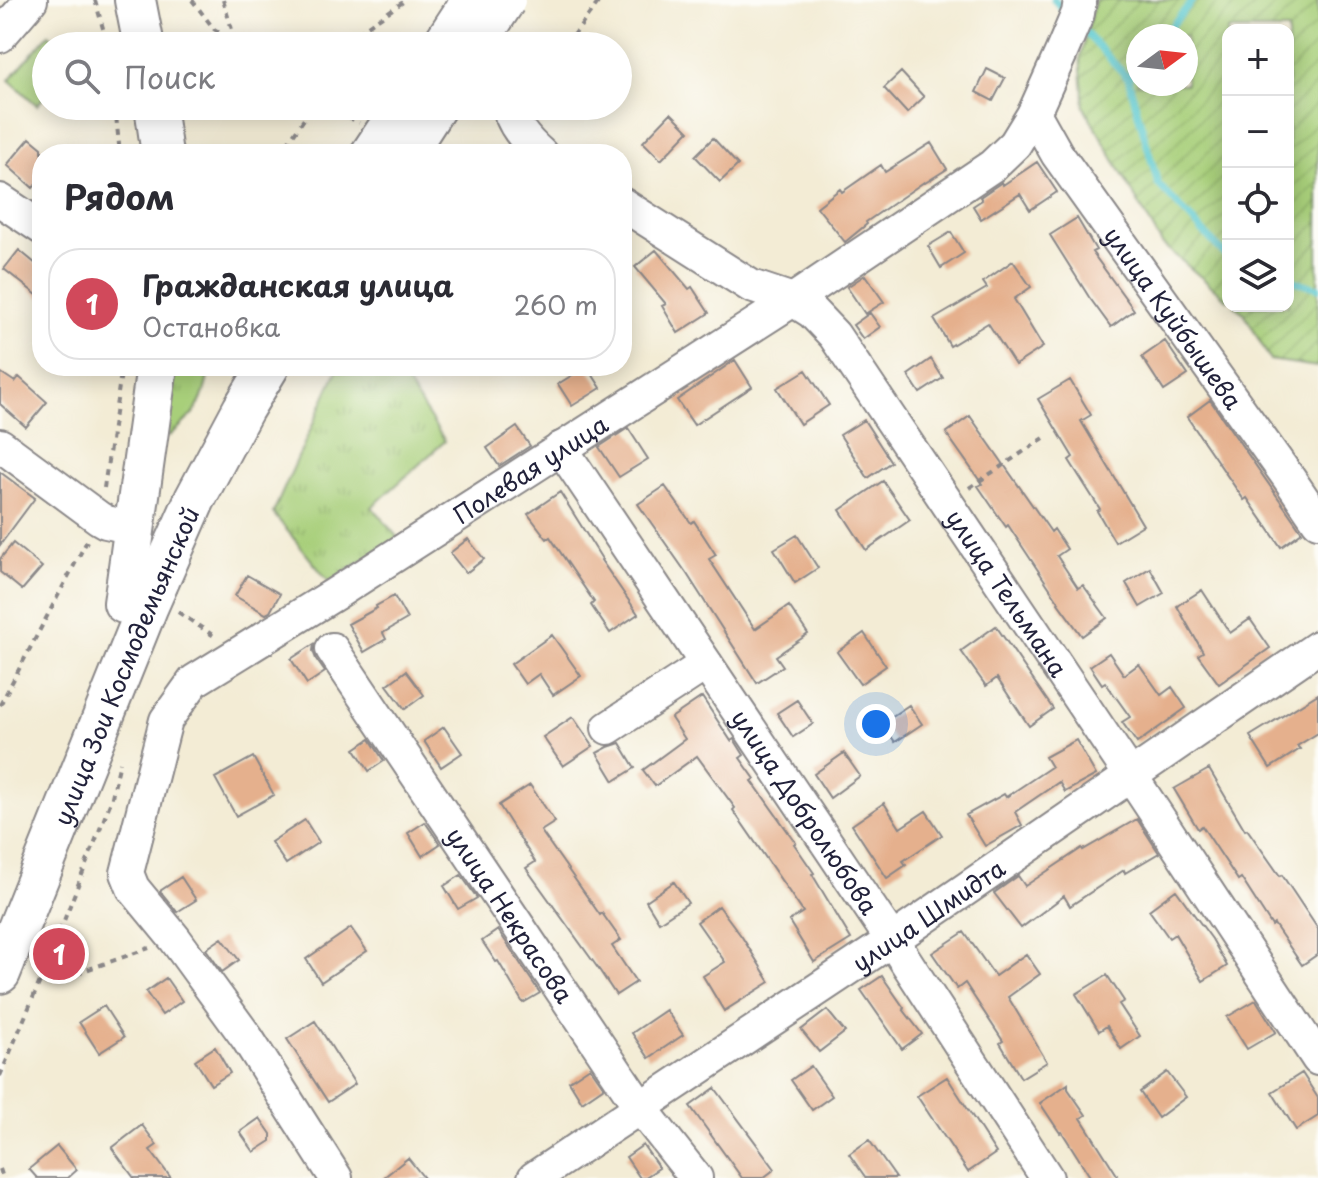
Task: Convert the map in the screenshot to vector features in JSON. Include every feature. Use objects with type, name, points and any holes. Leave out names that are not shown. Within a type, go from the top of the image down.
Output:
[{"type":"main road","points":[[135,0],[141,32]]},
{"type":"main road","points":[[451,32],[472,0]]},
{"type":"main road","points":[[484,32],[505,0]]},
{"type":"main road","points":[[157,120],[161,144]]},
{"type":"main road","points":[[389,138],[415,120]]},
{"type":"main road","points":[[124,603],[116,523],[154,376]]},
{"type":"main road","name":"улица Зои Космодемьянской","points":[[0,905],[124,603],[189,457],[231,376]]},
{"type":"main road","name":"улица Зои Космодемьянской","points":[[0,973],[147,608],[195,499],[263,376]]},
{"type":"street","points":[[0,36],[31,0]]},
{"type":"street","points":[[461,0],[481,32]]},
{"type":"street","name":"Полевая улица","points":[[175,939],[133,888],[127,873],[166,720],[194,681],[793,300],[992,166],[1015,144],[1034,113],[1079,6]]},
{"type":"street","name":"улица Куйбышева","points":[[1034,113],[1057,154],[1318,521]]},
{"type":"street","points":[[513,120],[531,144]]},
{"type":"street","points":[[0,200],[32,221]]},
{"type":"street","name":"улица Тельмана","points":[[632,210],[751,286],[793,300],[812,312],[834,335],[1318,1059]]},
{"type":"street","points":[[0,445],[116,523]]},
{"type":"street","name":"улица Добролюбова","points":[[561,448],[892,940],[1047,1178]]},
{"type":"street","points":[[332,649],[327,632],[328,615],[335,594]]},
{"type":"street","name":"улица Некрасова","points":[[285,625],[315,635],[332,649],[640,1107],[696,1178]]},
{"type":"street","name":"улица Шмидта","points":[[534,1178],[892,940],[1318,647]]},
{"type":"street","points":[[608,728],[706,664]]},
{"type":"street","points":[[175,939],[247,1038],[336,1178]]},
{"type":"path","points":[[95,0],[104,32]]},
{"type":"path","points":[[192,0],[218,32]]},
{"type":"path","points":[[223,0],[232,32]]},
{"type":"path","points":[[359,32],[406,0]]},
{"type":"path","points":[[576,32],[600,0]]},
{"type":"path","points":[[116,120],[119,144]]},
{"type":"path","points":[[287,144],[303,120]]},
{"type":"path","points":[[354,120],[389,138]]},
{"type":"path","points":[[0,705],[116,523],[122,376]]},
{"type":"path","points":[[947,503],[1044,438]]},
{"type":"path","points":[[172,608],[240,653]]},
{"type":"path","points":[[41,979],[72,975],[175,939]]},
{"type":"path","points":[[0,1169],[3,1178]]},
{"type":"green space","points":[[1095,0],[1318,0],[1318,367],[1270,360],[1243,312],[1294,312],[1294,24],[1222,24],[1222,295],[1162,244],[1084,107],[1080,58]]},
{"type":"green space","points":[[32,54],[32,101],[9,80]]},
{"type":"green space","points":[[172,376],[208,376],[198,406],[187,420],[169,436],[164,429]]},
{"type":"green space","points":[[335,376],[410,376],[405,380],[445,441],[372,507],[398,538],[329,582],[273,513]]},
{"type":"building","points":[[987,69],[1005,78],[993,101],[976,92]]},
{"type":"building","points":[[901,72],[924,97],[907,113],[884,88]]},
{"type":"building","points":[[671,113],[689,131],[661,160],[643,142]]},
{"type":"building","points":[[30,138],[37,144],[32,144],[32,187],[7,165]]},
{"type":"building","points":[[713,138],[738,165],[720,182],[695,156]]},
{"type":"building","points":[[931,143],[947,169],[866,222],[845,242],[817,207],[840,189],[842,192],[881,165],[885,172]]},
{"type":"building","points":[[1037,162],[1057,192],[1030,210],[1020,194],[981,219],[973,206],[982,200],[980,197]]},
{"type":"building","points":[[1077,218],[1096,250],[1092,252],[1134,310],[1111,327],[1050,235]]},
{"type":"building","points":[[951,232],[964,253],[941,268],[928,246]]},
{"type":"building","points":[[19,250],[32,261],[32,291],[4,269]]},
{"type":"building","points":[[656,250],[689,289],[692,287],[709,313],[678,333],[662,306],[666,304],[635,267]]},
{"type":"building","points":[[1013,261],[1031,287],[1014,299],[1043,347],[1015,365],[988,323],[950,346],[934,319],[987,288],[983,282]]},
{"type":"building","points":[[865,275],[884,302],[865,314],[847,287]]},
{"type":"building","points":[[870,313],[880,327],[863,339],[853,325]]},
{"type":"building","points":[[1165,341],[1188,375],[1164,391],[1142,357]]},
{"type":"building","points":[[931,359],[943,378],[920,393],[908,375]]},
{"type":"building","points":[[735,360],[752,387],[694,425],[677,400]]},
{"type":"building","points":[[806,370],[829,405],[800,424],[777,388]]},
{"type":"building","points":[[0,372],[15,382],[19,377],[47,402],[26,427],[0,404]]},
{"type":"building","points":[[571,376],[593,376],[601,388],[572,406],[558,384]]},
{"type":"building","points":[[1070,380],[1091,415],[1081,421],[1143,525],[1115,542],[1097,511],[1100,509],[1069,460],[1073,457],[1038,399]]},
{"type":"building","points":[[1210,400],[1302,532],[1281,547],[1247,498],[1244,500],[1187,417]]},
{"type":"building","points":[[970,416],[1051,532],[1054,529],[1067,549],[1057,556],[1078,588],[1083,585],[1107,618],[1082,636],[1008,525],[1006,527],[978,486],[982,484],[946,433]]},
{"type":"building","points":[[864,420],[891,462],[868,478],[840,435]]},
{"type":"building","points":[[517,427],[530,446],[499,466],[487,448]]},
{"type":"building","points":[[628,428],[648,459],[619,477],[599,447]]},
{"type":"building","points":[[0,472],[35,498],[0,545]]},
{"type":"building","points":[[883,481],[910,520],[866,550],[840,510]]},
{"type":"building","points":[[665,486],[691,523],[694,521],[716,555],[709,559],[755,629],[789,606],[808,634],[776,656],[783,666],[757,683],[638,504]]},
{"type":"building","points":[[560,492],[638,614],[610,633],[591,605],[594,602],[550,537],[547,539],[528,514]]},
{"type":"building","points":[[797,535],[818,568],[795,583],[774,549]]},
{"type":"building","points":[[468,539],[484,559],[466,573],[450,553]]},
{"type":"building","points":[[13,543],[42,567],[22,590],[0,572],[0,559]]},
{"type":"building","points":[[1150,568],[1164,593],[1140,607],[1126,583]]},
{"type":"building","points":[[247,575],[280,594],[270,612],[266,614],[235,596]]},
{"type":"building","points":[[1202,590],[1230,633],[1250,619],[1270,648],[1219,684],[1198,655],[1203,652],[1177,606]]},
{"type":"building","points":[[394,596],[407,619],[383,633],[386,639],[364,652],[348,624]]},
{"type":"building","points":[[996,626],[1053,709],[1029,726],[997,678],[986,686],[961,651]]},
{"type":"building","points":[[864,633],[886,666],[860,684],[837,652]]},
{"type":"building","points":[[552,635],[581,676],[553,695],[539,674],[525,684],[511,664]]},
{"type":"building","points":[[314,644],[316,659],[325,672],[307,684],[291,659]]},
{"type":"building","points":[[1109,653],[1124,675],[1139,664],[1161,695],[1172,687],[1186,708],[1137,743],[1122,722],[1130,717],[1090,666]]},
{"type":"building","points":[[406,671],[424,695],[405,709],[387,685]]},
{"type":"building","points":[[1318,694],[1318,733],[1270,768],[1250,736]]},
{"type":"building","points":[[702,697],[744,755],[740,758],[755,779],[752,781],[796,843],[851,939],[814,962],[789,921],[803,912],[697,756],[655,786],[643,770],[685,739],[671,718]]},
{"type":"building","points":[[797,700],[813,724],[793,737],[777,713]]},
{"type":"building","points":[[909,705],[922,724],[895,742],[882,723]]},
{"type":"building","points":[[573,717],[593,746],[563,766],[543,737]]},
{"type":"building","points":[[444,727],[462,753],[441,767],[424,741]]},
{"type":"building","points":[[370,739],[384,761],[369,771],[355,749]]},
{"type":"building","points":[[1076,740],[1096,775],[1065,792],[1059,782],[1015,812],[1022,825],[985,846],[966,815],[1004,794],[1006,797],[1051,767],[1045,757]]},
{"type":"building","points":[[620,743],[635,768],[614,781],[597,753]]},
{"type":"building","points":[[844,753],[860,776],[830,798],[814,774]]},
{"type":"building","points":[[253,757],[274,795],[236,816],[215,778]]},
{"type":"building","points":[[1209,769],[1245,830],[1282,875],[1318,929],[1318,954],[1302,965],[1202,826],[1198,829],[1174,789]]},
{"type":"building","points":[[530,785],[555,822],[541,831],[621,940],[612,946],[636,982],[616,995],[526,868],[535,862],[499,805]]},
{"type":"building","points":[[884,803],[900,828],[926,811],[942,835],[903,861],[906,865],[887,878],[852,825]]},
{"type":"building","points":[[1137,819],[1159,853],[1125,873],[1124,870],[1070,906],[1064,896],[1021,928],[994,893],[1018,876],[1025,886],[1082,848]]},
{"type":"building","points":[[305,820],[319,842],[286,864],[271,842]]},
{"type":"building","points":[[425,822],[440,844],[422,856],[408,833]]},
{"type":"building","points":[[461,875],[477,898],[458,909],[444,886]]},
{"type":"building","points":[[181,877],[196,900],[177,912],[160,891]]},
{"type":"building","points":[[674,882],[688,903],[659,922],[646,901]]},
{"type":"building","points":[[1176,890],[1212,939],[1227,966],[1203,981],[1175,934],[1169,938],[1149,910]]},
{"type":"building","points":[[719,906],[770,982],[724,1011],[703,976],[725,962],[697,922]]},
{"type":"building","points":[[351,928],[367,951],[321,982],[306,959]]},
{"type":"building","points":[[498,930],[540,993],[523,1003],[482,941]]},
{"type":"building","points":[[964,932],[995,976],[1026,954],[1040,974],[1008,997],[1047,1062],[1021,1078],[1000,1043],[1003,1041],[965,983],[957,989],[932,953]]},
{"type":"building","points":[[222,938],[239,960],[222,972],[206,949]]},
{"type":"building","points":[[1107,975],[1124,1001],[1119,1004],[1140,1036],[1121,1049],[1107,1026],[1099,1031],[1076,994]]},
{"type":"building","points":[[882,976],[922,1034],[902,1049],[861,990]]},
{"type":"building","points":[[166,978],[182,1001],[162,1015],[146,992]]},
{"type":"building","points":[[1256,1000],[1276,1032],[1247,1049],[1227,1017]]},
{"type":"building","points":[[104,1006],[124,1037],[99,1053],[79,1022]]},
{"type":"building","points":[[666,1010],[683,1035],[649,1058],[632,1033]]},
{"type":"building","points":[[827,1010],[845,1032],[819,1052],[801,1030]]},
{"type":"building","points":[[315,1021],[355,1084],[328,1102],[287,1039]]},
{"type":"building","points":[[215,1047],[230,1073],[211,1085],[195,1060]]},
{"type":"building","points":[[811,1066],[832,1096],[812,1110],[791,1080]]},
{"type":"building","points":[[590,1067],[604,1087],[582,1102],[569,1081]]},
{"type":"building","points":[[1167,1072],[1186,1097],[1158,1118],[1140,1092]]},
{"type":"building","points":[[1302,1073],[1318,1098],[1318,1116],[1296,1130],[1272,1092]]},
{"type":"building","points":[[947,1077],[996,1153],[968,1172],[917,1096]]},
{"type":"building","points":[[1068,1084],[1068,1089],[1086,1115],[1081,1118],[1119,1178],[1091,1178],[1040,1103]]},
{"type":"building","points":[[715,1088],[775,1169],[763,1178],[742,1178],[690,1106]]},
{"type":"building","points":[[260,1118],[271,1134],[271,1141],[254,1152],[240,1132]]},
{"type":"building","points":[[142,1125],[157,1145],[150,1150],[171,1178],[134,1178],[112,1148]]},
{"type":"building","points":[[869,1140],[896,1178],[866,1178],[849,1154]]},
{"type":"building","points":[[643,1145],[659,1168],[640,1178],[626,1157]]},
{"type":"building","points":[[57,1146],[77,1170],[68,1178],[37,1178],[29,1169]]},
{"type":"building","points":[[408,1158],[424,1178],[383,1178]]},
{"type":"waterway","points":[[1054,0],[1067,13]]},
{"type":"waterway","points":[[1173,24],[1193,0]]},
{"type":"waterway","points":[[1081,28],[1128,78],[1158,184],[1222,252]]},
{"type":"waterway","points":[[1294,281],[1318,288]]},
{"type":"place","name":"Гражданская улица","points":[[59,954]]}]
